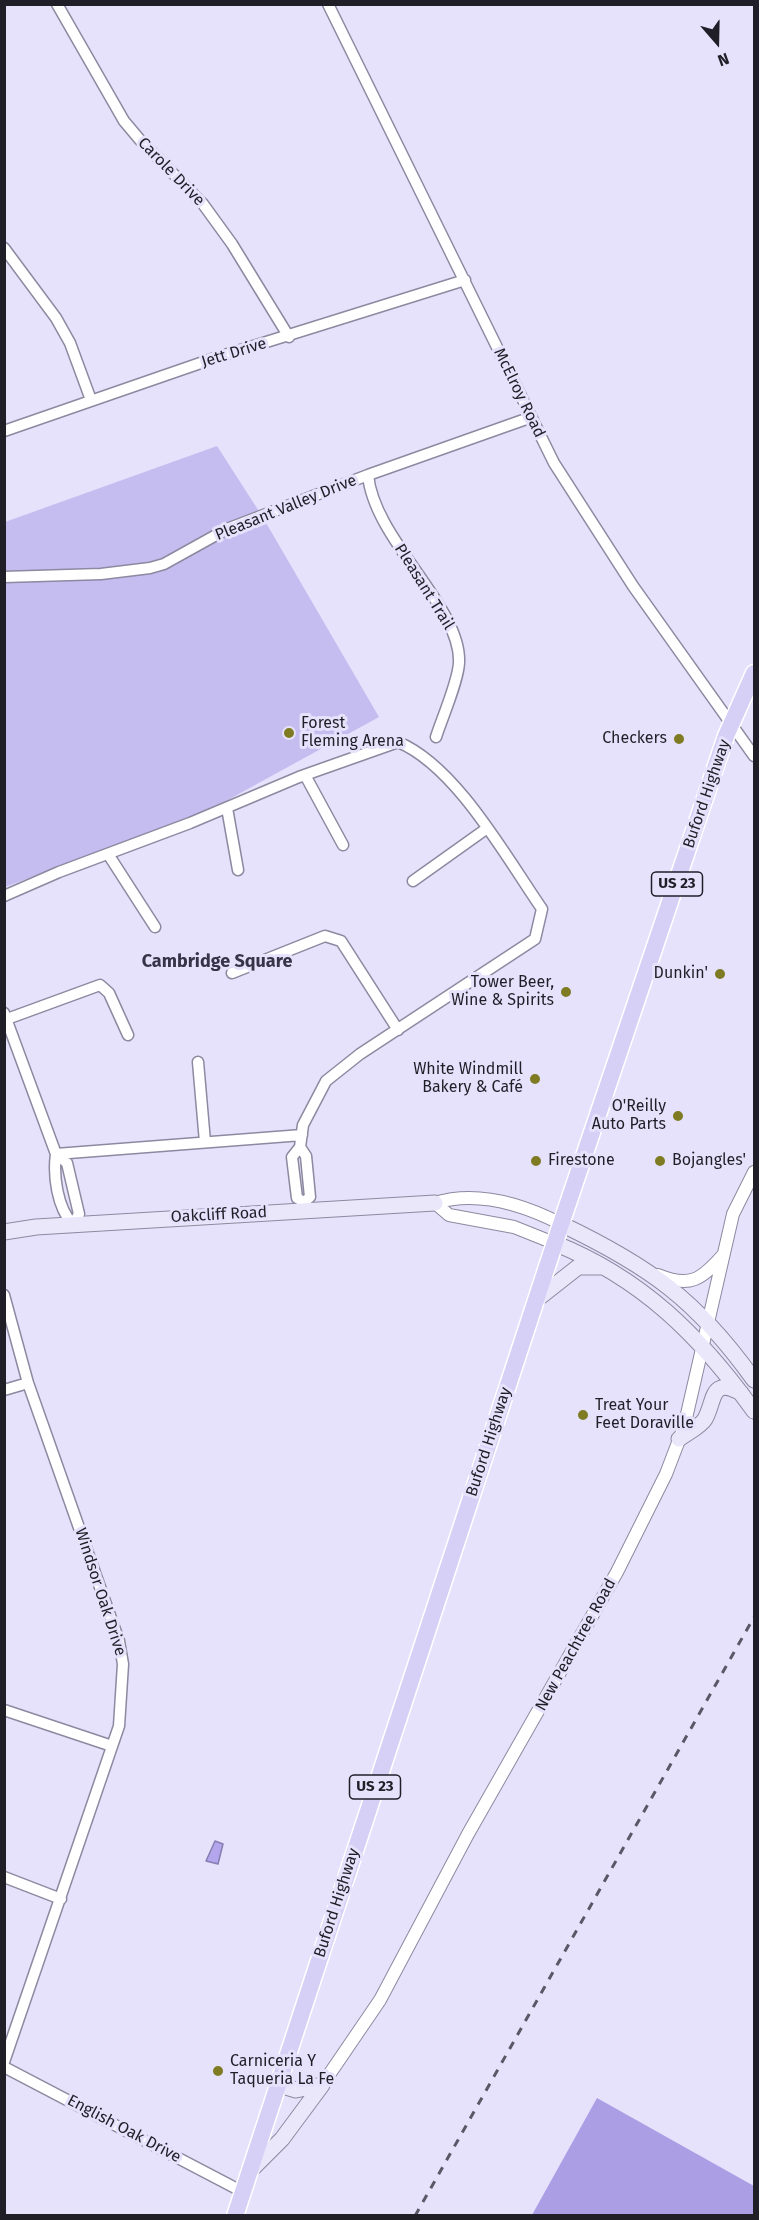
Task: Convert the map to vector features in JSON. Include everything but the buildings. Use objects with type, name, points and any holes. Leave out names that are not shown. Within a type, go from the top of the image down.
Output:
[{"type":"main road","name":"Buford Highway","points":[[235,2216],[276,2084],[554,1243],[731,726],[754,673]]},
{"type":"main road","name":"Oakcliff Road","points":[[4,1232],[304,1207],[435,1203]]},
{"type":"main road","name":"Oakcliff Road","points":[[561,1224],[621,1253],[680,1295],[731,1347],[754,1380]]},
{"type":"main road","points":[[554,1243],[607,1266],[635,1284],[702,1346],[754,1411]]},
{"type":"main road","points":[[536,1300],[578,1267],[607,1266]]},
{"type":"main road","points":[[679,1439],[705,1420],[712,1394],[729,1388],[741,1393]]},
{"type":"main road","points":[[276,2084],[296,2090],[322,2085]]},
{"type":"main road","points":[[249,2173],[282,2139],[322,2085]]},
{"type":"street","name":"Carole Drive","points":[[57,4],[124,120],[140,141],[203,204],[232,244],[289,337]]},
{"type":"street","name":"McElroy Road","points":[[328,4],[465,280],[530,418],[597,533],[754,756]]},
{"type":"street","points":[[4,248],[56,318],[70,343],[91,400]]},
{"type":"street","name":"Jett Drive","points":[[4,431],[91,400],[465,280]]},
{"type":"street","name":"Pleasant Valley Drive","points":[[4,577],[100,574],[164,564],[227,529],[368,475],[530,418]]},
{"type":"street","name":"Pleasant Trail","points":[[368,475],[375,504],[391,535],[444,614],[455,638],[459,663],[436,737]]},
{"type":"street","points":[[4,896],[305,775],[398,742],[418,751],[456,786],[542,909],[535,939],[360,1054],[326,1081],[303,1125],[300,1147],[306,1156],[310,1197],[304,1207]]},
{"type":"street","points":[[305,775],[343,845]]},
{"type":"street","points":[[227,808],[238,870]]},
{"type":"street","points":[[413,881],[486,830]]},
{"type":"street","points":[[108,854],[155,927]]},
{"type":"street","points":[[232,973],[325,936],[341,941],[398,1030]]},
{"type":"street","points":[[73,1225],[79,1214],[67,1163],[56,1154],[6,1016],[100,986],[110,993],[128,1035]]},
{"type":"street","points":[[198,1062],[205,1142]]},
{"type":"street","points":[[56,1154],[302,1135]]},
{"type":"street","name":"New Peachtree Road","points":[[322,2085],[380,2000],[468,1834],[617,1572],[666,1474],[679,1439],[733,1214],[754,1172]]},
{"type":"street","name":"Oakcliff Road","points":[[435,1203],[455,1197],[502,1201],[525,1206],[561,1224]]},
{"type":"street","points":[[435,1203],[449,1215],[514,1227],[554,1243]]},
{"type":"street","points":[[649,1271],[678,1283],[692,1280],[708,1272],[723,1254]]},
{"type":"street","name":"Windsor Oak Drive","points":[[4,1295],[28,1383],[119,1641],[123,1664],[123,1700],[119,1726],[4,2062]]},
{"type":"street","points":[[4,1390],[28,1383]]},
{"type":"street","points":[[4,1710],[112,1746]]},
{"type":"street","points":[[4,1877],[61,1899]]},
{"type":"street","name":"English Oak Drive","points":[[4,2067],[243,2192]]},
{"type":"shaded area","points":[[217,446],[262,516],[379,717],[204,813],[5,887],[5,522]]},
{"type":"shaded area","points":[[215,1841],[223,1844],[218,1864],[206,1861]]},
{"type":"shaded area","points":[[597,2098],[754,2186],[754,2215],[532,2215]]},
{"type":"railway","points":[[415,2216],[754,1617]]},
{"type":"place","name":"Forest Fleming Arena","points":[[289,733]]},
{"type":"place","name":"Checkers","points":[[679,739]]},
{"type":"place","name":"Dunkin'","points":[[720,974]]},
{"type":"place","name":"Tower Beer, Wine & Spirits","points":[[566,992]]},
{"type":"place","name":"White Windmill Bakery & Café","points":[[535,1079]]},
{"type":"place","name":"O'Reilly Auto Parts","points":[[678,1116]]},
{"type":"place","name":"Firestone","points":[[536,1161]]},
{"type":"place","name":"Bojangles'","points":[[660,1161]]},
{"type":"place","name":"Treat Your Feet Doraville","points":[[583,1415]]},
{"type":"place","name":"Carniceria Y Taqueria La Fe","points":[[218,2071]]},
{"type":"district","name":"Cambridge Square","points":[[217,962]]}]
